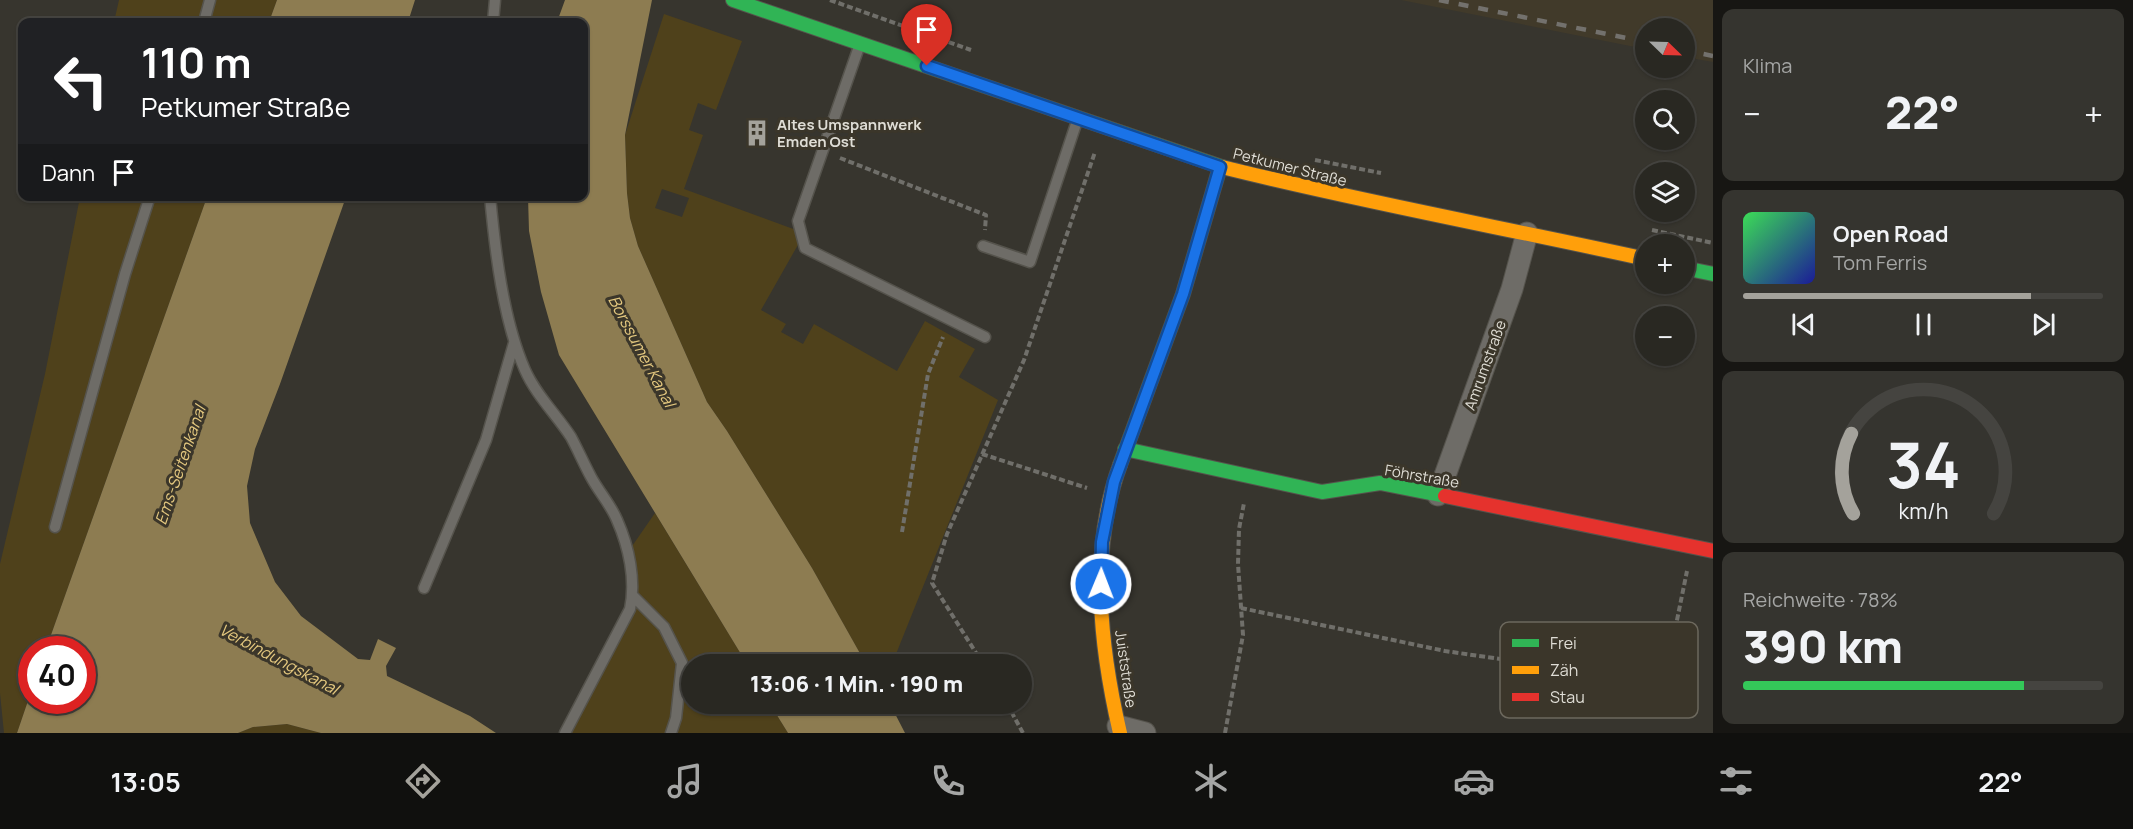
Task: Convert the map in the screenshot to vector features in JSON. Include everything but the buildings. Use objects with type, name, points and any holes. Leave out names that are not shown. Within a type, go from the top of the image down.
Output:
[{"type":"street","name":"Petkumer Straße","points":[[733,0],[1220,167],[1325,194],[1635,257]]},
{"type":"street","name":"Juiststraße","points":[[1119,730],[1108,671],[1101,604],[1102,542],[1110,496],[1125,449],[1183,294],[1220,167]]},
{"type":"street","name":"Amrumstraße","points":[[1438,495],[1512,289],[1527,233]]},
{"type":"street","points":[[1695,270],[1713,274]]},
{"type":"street","name":"Föhrstraße","points":[[1125,449],[1322,492],[1380,483],[1713,551]]},
{"type":"street","points":[[1119,730],[1145,733]]},
{"type":"lane","points":[[205,18],[210,0]]},
{"type":"lane","points":[[493,18],[495,0]]},
{"type":"lane","points":[[860,44],[798,221],[805,248],[985,337]]},
{"type":"lane","points":[[983,246],[1030,262],[1078,118]]},
{"type":"lane","points":[[55,527],[125,274],[148,201]]},
{"type":"lane","points":[[490,201],[495,247],[514,342],[534,389],[570,436],[592,479],[617,519],[628,552],[633,596],[630,609],[565,733]]},
{"type":"lane","points":[[424,588],[486,440],[514,342]]},
{"type":"lane","points":[[633,596],[664,627],[682,663],[676,718],[671,733]]},
{"type":"path","points":[[830,0],[973,50]]},
{"type":"path","points":[[977,654],[932,583],[947,534],[1024,360],[1103,127]]},
{"type":"path","points":[[822,152],[987,215],[983,246]]},
{"type":"path","points":[[1307,158],[1388,175]]},
{"type":"path","points":[[1643,228],[1713,243]]},
{"type":"path","points":[[902,532],[928,374],[950,320]]},
{"type":"path","points":[[982,454],[1110,496]]},
{"type":"path","points":[[1225,733],[1243,635],[1238,564],[1239,529],[1247,475]]},
{"type":"path","points":[[1677,622],[1692,547]]},
{"type":"path","points":[[1241,608],[1445,651],[1500,659]]},
{"type":"path","points":[[1013,714],[1023,733]]},
{"type":"shaded area","points":[[119,0],[277,0],[270,18],[115,18]]},
{"type":"shaded area","points":[[1401,0],[1713,0],[1713,62],[1695,59],[1695,18],[1635,18],[1635,47]]},
{"type":"shaded area","points":[[664,14],[742,41],[716,110],[698,103],[689,130],[703,135],[684,189],[796,230],[799,243],[761,310],[786,324],[781,332],[803,344],[814,324],[897,371],[925,321],[975,349],[959,377],[998,400],[896,654],[860,654],[812,568],[707,402],[638,246],[630,218],[625,135]],"holes":[[[662,189],[689,198],[682,217],[655,208]]]},
{"type":"shaded area","points":[[79,201],[206,201],[51,636],[18,636],[18,714],[23,714],[17,733],[4,733],[0,693],[0,564],[45,374]]},
{"type":"shaded area","points":[[655,513],[741,654],[681,654],[681,714],[776,714],[788,733],[565,733],[630,609],[628,552]]},
{"type":"shaded area","points":[[287,724],[321,733],[238,733],[253,727]]},
{"type":"water","points":[[277,0],[415,0],[409,18],[270,18]]},
{"type":"water","name":"Borssumer Kanal","points":[[565,0],[652,0],[625,135],[627,193],[630,218],[638,246],[707,402],[812,568],[860,654],[741,654],[559,355],[541,292],[529,231],[528,201],[588,201],[588,18],[558,18]]},
{"type":"water","points":[[206,201],[345,201],[255,449],[247,486],[250,523],[275,582],[301,616],[358,659],[370,660],[378,639],[396,648],[386,666],[387,676],[470,716],[496,733],[321,733],[287,724],[253,727],[238,733],[17,733],[23,714],[96,714],[96,636],[51,636]]},
{"type":"water","points":[[776,714],[895,714],[905,733],[788,733]]},
{"type":"railway","points":[[1439,0],[1635,40]]},
{"type":"railway","points":[[1695,52],[1713,56]]},
{"type":"traffic: fast","points":[[733,0],[1222,167]]},
{"type":"traffic: fast","points":[[1120,465],[1183,294],[1220,167]]},
{"type":"traffic: fast","points":[[1695,270],[1713,274]]},
{"type":"traffic: fast","points":[[1125,449],[1322,492],[1380,483],[1445,496]]},
{"type":"traffic: slow","points":[[1222,167],[1635,257]]},
{"type":"traffic: slow","points":[[1120,465],[1110,497],[1104,531],[1101,599],[1107,667],[1120,733]]},
{"type":"traffic: jam","points":[[1445,496],[1713,551]]},
{"type":"place","name":"Altes Umspannwerk Emden Ost","points":[[757,133]]},
{"type":"route","points":[[927,66],[1220,167],[1183,294],[1114,482],[1102,542],[1101,584]]},
{"type":"water label","name":"Ems-Seitenkanal","points":[[180,465]]},
{"type":"water label","name":"Verbindungskanal","points":[[279,659]]}]
